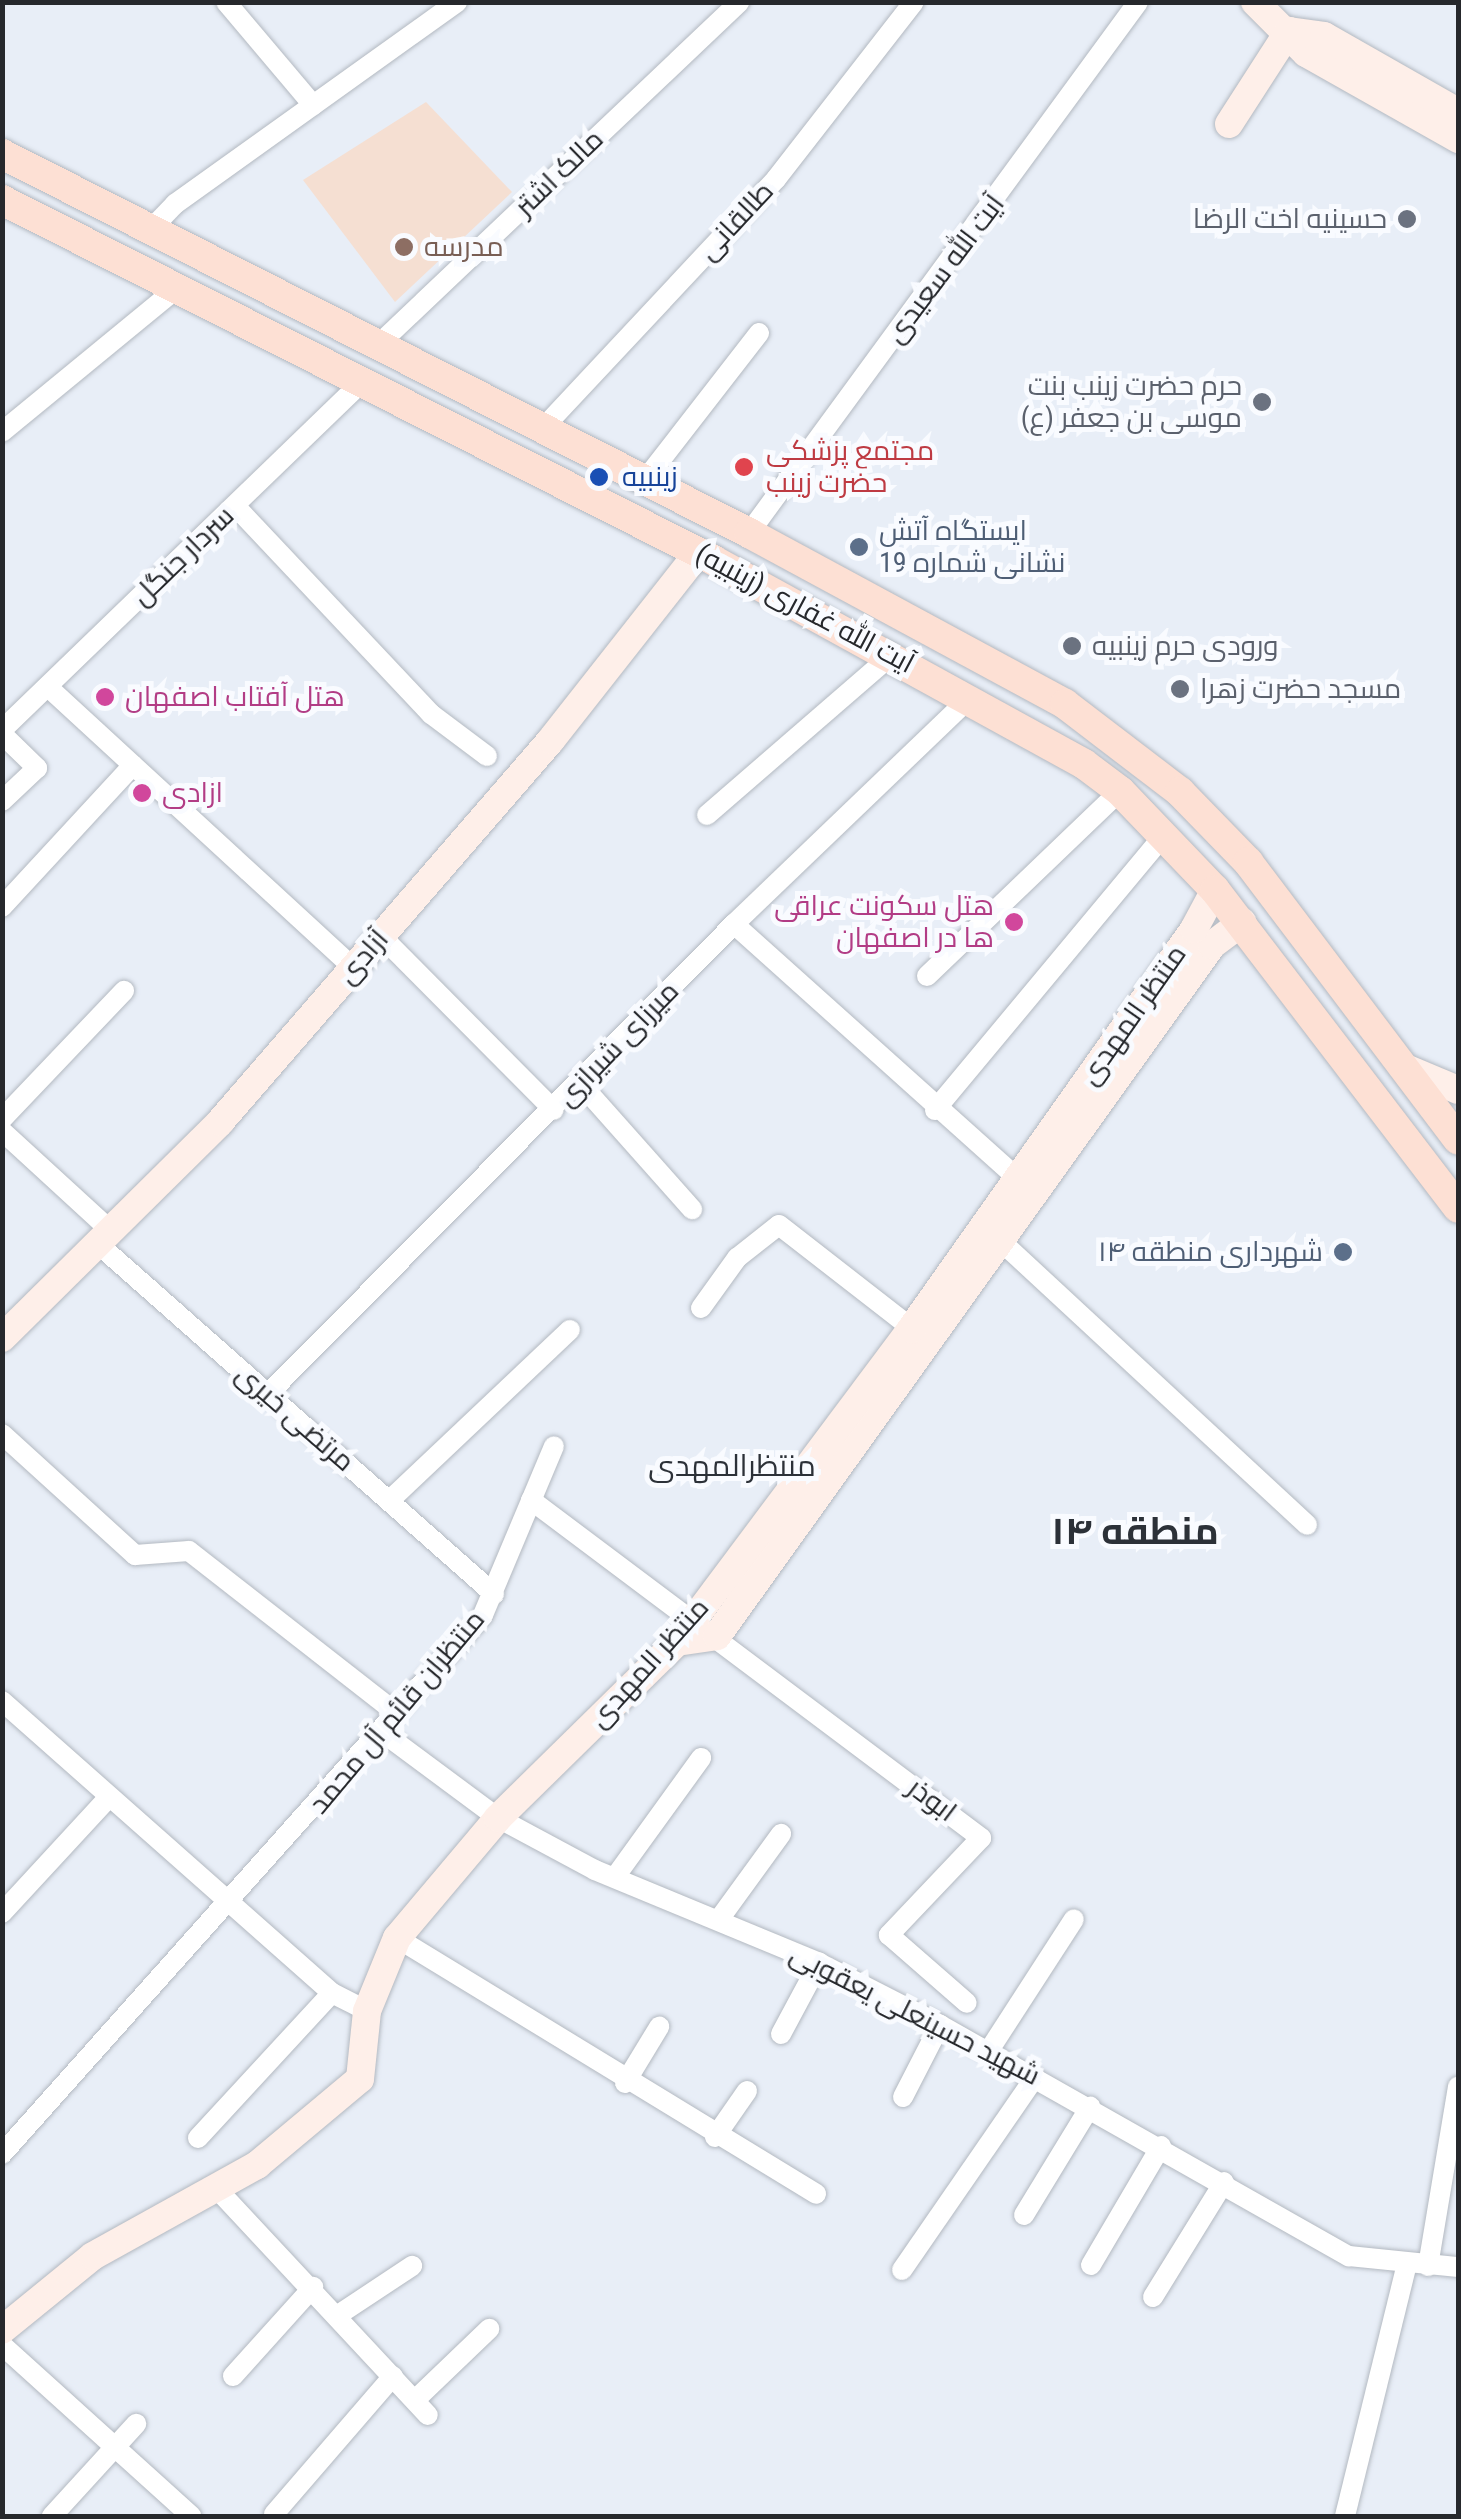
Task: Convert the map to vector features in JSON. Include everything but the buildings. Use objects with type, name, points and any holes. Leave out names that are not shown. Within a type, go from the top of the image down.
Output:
[{"type":"main road","name":"آیت الله غفاری (زینبیه)","points":[[2,154],[555,433],[1065,704],[1180,792],[1248,862],[1408,1069],[1458,1143]]},
{"type":"main road","name":"آیت الله غفاری (زینبیه)","points":[[2,200],[892,654],[971,697],[1120,791],[1242,922],[1458,1208]]},
{"type":"main road","points":[[480,442],[499,406]]},
{"type":"main road","points":[[546,475],[555,433]]},
{"type":"street","points":[[226,2],[313,105]]},
{"type":"street","points":[[151,229],[175,204],[457,2]]},
{"type":"street","name":"مالک اشتر","points":[[378,345],[739,2]]},
{"type":"street","name":"طالقانی","points":[[555,433],[776,180],[914,2]]},
{"type":"street","name":"آیت الله سعیدی","points":[[748,533],[1138,2]]},
{"type":"street","points":[[1255,2],[1289,31],[1306,53],[1458,139]]},
{"type":"street","points":[[1289,31],[1324,36],[1458,112]]},
{"type":"street","points":[[1229,124],[1289,31]]},
{"type":"street","points":[[2,432],[177,288]]},
{"type":"street","points":[[645,480],[759,333]]},
{"type":"street","name":"سردار جنگل","points":[[2,732],[362,382]]},
{"type":"street","points":[[235,506],[431,714],[487,756]]},
{"type":"street","name":"آزادی","points":[[2,1338],[220,1122],[551,740],[698,552]]},
{"type":"street","points":[[707,814],[892,654]]},
{"type":"street","points":[[48,687],[354,968]]},
{"type":"street","name":"میرزای شیرازی","points":[[268,1394],[554,1110],[734,924],[971,697]]},
{"type":"street","points":[[2,732],[37,768],[2,801]]},
{"type":"street","points":[[2,907],[134,765]]},
{"type":"street","points":[[927,976],[1120,791]]},
{"type":"street","points":[[935,1110],[1164,835]]},
{"type":"street","name":"منتظر المهدی","points":[[2,2330],[93,2256],[217,2189],[312,2124],[360,2078],[367,2012],[397,1938],[498,1818],[685,1631],[920,1335],[992,1234],[1018,1179],[1203,937],[1215,890]]},
{"type":"street","points":[[1242,922],[1203,937],[992,1234],[1307,1525]]},
{"type":"street","points":[[734,924],[935,1110],[1018,1179]]},
{"type":"street","points":[[381,936],[554,1110]]},
{"type":"street","points":[[2,1119],[124,991]]},
{"type":"street","points":[[1408,1069],[1458,1090]]},
{"type":"street","points":[[580,1083],[692,1209]]},
{"type":"street","name":"مرتضی خیری","points":[[6,1141],[268,1394],[494,1594]]},
{"type":"street","points":[[1432,1170],[1458,1143]]},
{"type":"street","points":[[530,1500],[685,1631],[717,1636],[920,1335],[778,1224],[738,1258],[701,1308]]},
{"type":"street","points":[[389,1501],[570,1330]]},
{"type":"street","points":[[4,1439],[134,1555],[189,1551],[396,1712]]},
{"type":"street","name":"منتظران قائم آل محمد","points":[[2,2154],[231,1904],[382,1732],[494,1594],[554,1446]]},
{"type":"street","name":"ابوذر","points":[[717,1636],[982,1838],[889,1935],[967,2003]]},
{"type":"street","points":[[2,1701],[332,1993],[367,2012]]},
{"type":"street","name":"شهید حسینعلی یعقوبی","points":[[382,1732],[498,1818],[615,1878],[720,1918],[819,1963],[940,2025],[1161,2146],[1349,2256],[1458,2267]]},
{"type":"street","points":[[615,1878],[701,1758]]},
{"type":"street","points":[[2,1913],[108,1798]]},
{"type":"street","points":[[720,1918],[781,1834]]},
{"type":"street","points":[[988,2052],[1074,1919]]},
{"type":"street","points":[[397,1938],[625,2083],[816,2194]]},
{"type":"street","points":[[781,2034],[819,1963]]},
{"type":"street","points":[[198,2138],[332,1993]]},
{"type":"street","points":[[903,2097],[940,2025]]},
{"type":"street","points":[[625,2083],[659,2027]]},
{"type":"street","points":[[902,2270],[1035,2077]]},
{"type":"street","points":[[1345,2516],[1418,2265],[1458,2086]]},
{"type":"street","points":[[715,2137],[747,2091]]},
{"type":"street","points":[[1024,2215],[1090,2107]]},
{"type":"street","points":[[1091,2265],[1161,2146]]},
{"type":"street","points":[[1153,2298],[1224,2182]]},
{"type":"street","points":[[217,2189],[313,2286],[421,2407],[490,2328]]},
{"type":"street","points":[[338,2316],[412,2266]]},
{"type":"street","points":[[234,2376],[313,2286]]},
{"type":"street","points":[[2,2344],[191,2516]]},
{"type":"street","points":[[274,2514],[393,2376]]},
{"type":"street","points":[[52,2516],[136,2424]]},
{"type":"shaded area","name":"مدرسه","points":[[426,102],[512,192],[395,302],[303,180]]},
{"type":"place","name":"حسینیه اخت الرضا","points":[[1407,219]]},
{"type":"place","name":"مدرسه","points":[[404,247]]},
{"type":"place","name":"حرم حضرت زینب بنت موسی بن جعفر (ع)","points":[[1262,402]]},
{"type":"place","name":"مجتمع پزشکی حضرت زینب","points":[[744,467]]},
{"type":"place","name":"زینبیه","points":[[599,477]]},
{"type":"place","name":"ایستگاه آتش نشانی شماره 19","points":[[859,547]]},
{"type":"place","name":"ورودی حرم زینبیه","points":[[1072,646]]},
{"type":"place","name":"مسجد حضرت زهرا","points":[[1180,689]]},
{"type":"place","name":"هتل آفتاب اصفهان","points":[[105,697]]},
{"type":"place","name":"ازادی","points":[[142,793]]},
{"type":"place","name":"هتل سکونت عراقی ها در اصفهان","points":[[1014,922]]},
{"type":"place","name":"شهرداری منطقه ۱۴","points":[[1343,1252]]},
{"type":"district","name":"منتظرالمهدی","points":[[732,1466]]},
{"type":"district","name":"منطقه ۱۴","points":[[1135,1532]]}]
